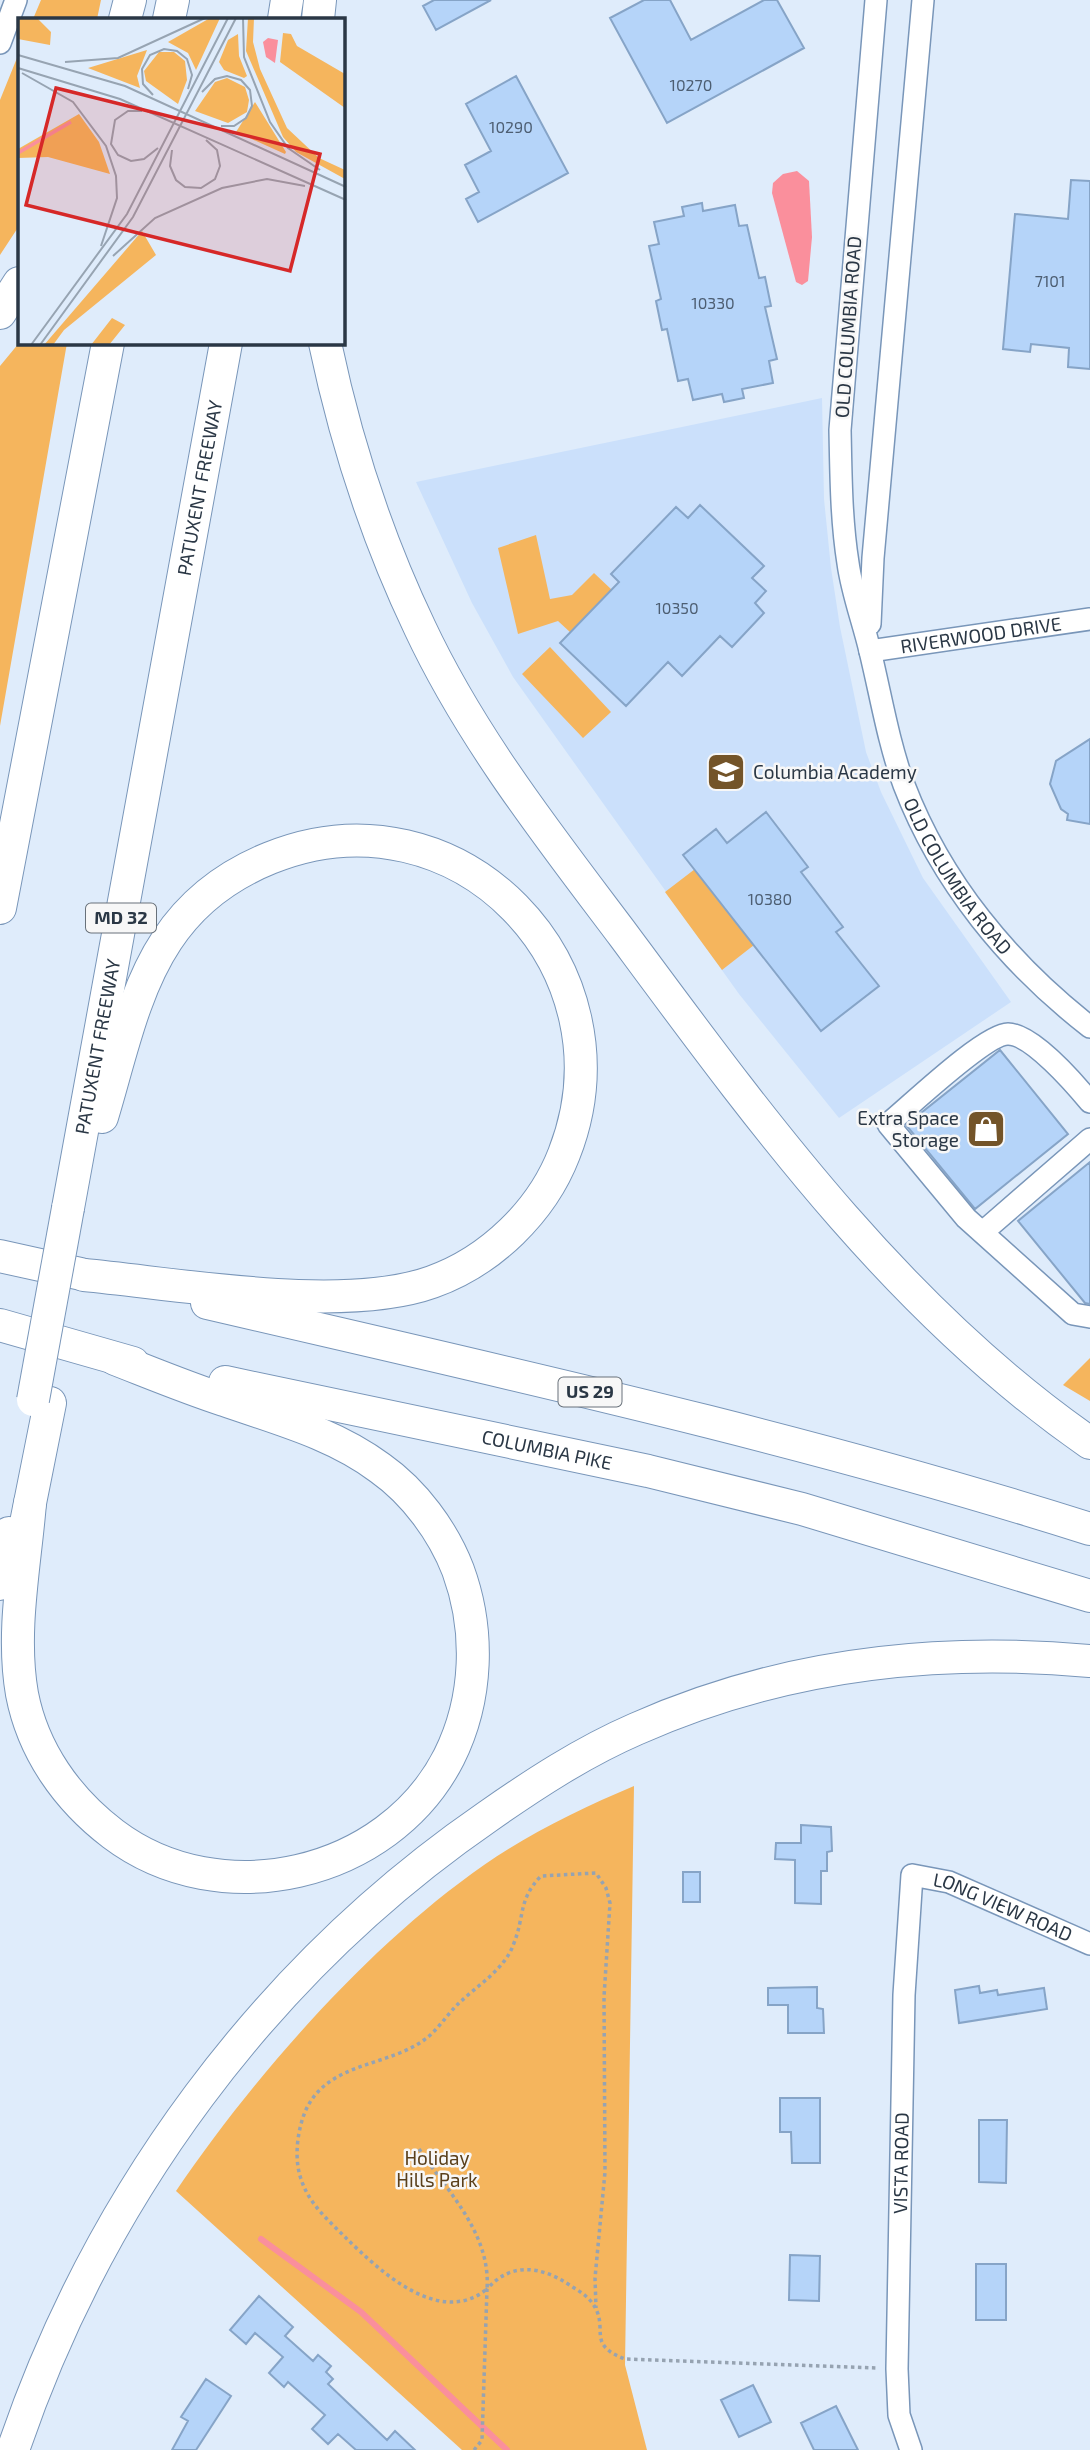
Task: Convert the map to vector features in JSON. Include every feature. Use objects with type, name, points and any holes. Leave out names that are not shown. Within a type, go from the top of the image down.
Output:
[{"type":"highway","points":[[125,18],[130,0]]},
{"type":"highway","points":[[169,18],[173,0]]},
{"type":"highway","points":[[284,18],[287,0]]},
{"type":"highway","points":[[318,18],[320,0]]},
{"type":"highway","points":[[0,313],[18,285]]},
{"type":"highway","points":[[0,908],[108,345]]},
{"type":"highway","name":"PATUXENT FREEWAY","points":[[0,1584],[41,1401],[76,1210],[226,345]]},
{"type":"highway","points":[[325,345],[338,406],[361,488],[389,560],[428,644],[508,777],[686,1021],[846,1222],[917,1299],[984,1362],[1090,1443]]},
{"type":"highway","points":[[102,1117],[145,879],[175,628]]},
{"type":"highway","points":[[76,1210],[102,1117],[149,972],[167,940],[192,907],[223,881],[255,864],[291,849],[329,842],[367,841],[407,846],[447,859],[499,892],[535,930],[557,963],[581,1033],[581,1101],[558,1171],[541,1199],[492,1249],[432,1282],[356,1295],[299,1295],[84,1275]]},
{"type":"highway","name":"US 29","points":[[0,1256],[664,1409],[947,1484],[1090,1529]]},
{"type":"highway","name":"COLUMBIA PIKE","points":[[0,1325],[115,1359],[648,1471],[814,1513],[1090,1596]]},
{"type":"highway","points":[[41,1401],[19,1629],[18,1668],[33,1732],[67,1792],[90,1816],[120,1840],[152,1858],[187,1870],[229,1878],[301,1872],[338,1859],[371,1841],[402,1816],[428,1788],[449,1757],[466,1713],[472,1674],[473,1631],[466,1594],[453,1557],[430,1518],[382,1469],[313,1429],[222,1400],[115,1359]]},
{"type":"highway","points":[[0,1673],[30,1503]]},
{"type":"highway","points":[[13,2450],[53,2342],[88,2270],[169,2136],[229,2056],[284,1993],[343,1933],[458,1837],[576,1759],[636,1729],[765,1684],[893,1659],[1008,1656],[1090,1661]]},
{"type":"street","points":[[0,43],[16,0]]},
{"type":"street","name":"OLD COLUMBIA ROAD","points":[[876,0],[840,430],[841,497],[848,564],[870,651],[879,700],[903,782],[918,819],[942,863],[992,934],[1051,993],[1090,1027]]},
{"type":"street","name":"OLD COLUMBIA ROAD","points":[[870,651],[873,558],[923,0]]},
{"type":"street","name":"RIVERWOOD DRIVE","points":[[870,651],[1090,619]]},
{"type":"street","points":[[1090,1102],[1067,1074],[1021,1037],[1010,1034],[988,1040],[888,1124],[966,1217],[1073,1314],[1083,1318],[1090,1317]]},
{"type":"street","points":[[984,1231],[1090,1139]]},
{"type":"street","name":"LONG VIEW ROAD","points":[[912,1875],[948,1881],[1090,1944]]},
{"type":"street","name":"VISTA ROAD","points":[[911,2450],[899,2415],[897,2369],[904,1995],[912,1875]]},
{"type":"path","points":[[596,2308],[588,2297],[548,2271],[535,2268],[505,2273],[487,2289],[466,2301],[432,2299],[400,2284],[365,2257],[310,2201],[300,2178],[296,2154],[305,2111],[320,2090],[353,2069],[402,2053],[426,2039],[499,1966],[514,1945],[527,1890],[541,1876],[596,1873],[606,1888],[610,1903],[604,1997],[605,2172],[595,2278],[602,2346],[609,2353],[625,2359],[897,2369]]},
{"type":"path","points":[[419,2149],[479,2236],[486,2256],[482,2440],[474,2450]]},
{"type":"shaded area","points":[[797,171],[809,181],[812,237],[808,281],[802,285],[796,282],[772,193],[773,183],[783,174]]},
{"type":"shaded area","name":"Columbia Academy","points":[[822,398],[824,499],[831,568],[840,627],[866,752],[881,792],[923,878],[1011,1002],[839,1118],[739,994],[513,677],[472,603],[416,482]]},
{"type":"green space","points":[[41,0],[101,0],[97,18],[33,18]]},
{"type":"green space","points":[[18,55],[18,228],[0,255],[0,100]]},
{"type":"green space","points":[[18,344],[67,345],[0,726],[0,366]]},
{"type":"green space","points":[[536,535],[550,599],[572,595],[594,573],[612,590],[571,633],[558,621],[518,634],[498,548]]},
{"type":"green space","points":[[550,647],[611,712],[583,738],[522,674]]},
{"type":"green space","points":[[695,869],[754,945],[722,970],[665,892]]},
{"type":"green space","points":[[1090,1358],[1090,1401],[1063,1385]]},
{"type":"green space","name":"Holiday Hills Park","points":[[634,1786],[625,2365],[647,2450],[462,2450],[176,2191],[241,2102],[278,2058],[316,2014],[398,1933],[441,1897],[502,1853],[557,1822]]},
{"type":"building","points":[[434,0],[491,0],[436,30],[423,6]]},
{"type":"building","points":[[644,0],[670,0],[691,40],[764,0],[777,0],[804,48],[667,123],[610,18]]},
{"type":"building","points":[[516,76],[568,173],[478,222],[466,199],[479,192],[465,165],[491,151],[466,104]]},
{"type":"building","points":[[1071,180],[1090,181],[1090,369],[1068,367],[1069,348],[1031,344],[1030,352],[1003,349],[1015,214],[1068,219]]},
{"type":"building","points":[[702,203],[703,211],[735,205],[739,226],[747,225],[759,278],[765,277],[771,306],[765,307],[777,359],[769,361],[773,383],[742,389],[744,398],[724,402],[722,394],[693,400],[688,379],[678,381],[667,329],[662,330],[656,301],[661,299],[649,246],[659,244],[654,222],[684,216],[682,207]]},
{"type":"building","points":[[700,505],[764,566],[752,578],[766,591],[755,603],[764,613],[732,647],[720,636],[682,676],[668,662],[626,706],[560,643],[619,582],[611,574],[676,507],[688,518]]},
{"type":"building","points":[[1090,739],[1090,824],[1067,820],[1068,814],[1061,809],[1050,784],[1056,761]]},
{"type":"building","points":[[766,812],[808,867],[801,872],[843,927],[836,932],[879,986],[821,1031],[683,855],[716,829],[727,843]]},
{"type":"building","name":"Extra Space Storage","points":[[1000,1050],[1068,1134],[975,1209],[906,1125]]},
{"type":"building","points":[[1090,1162],[1090,1304],[1085,1303],[1018,1221]]},
{"type":"building","points":[[801,1825],[831,1827],[832,1851],[827,1852],[827,1871],[821,1871],[821,1904],[795,1903],[795,1860],[775,1859],[776,1843],[801,1843]]},
{"type":"building","points":[[683,1872],[700,1872],[700,1902],[683,1902]]},
{"type":"building","points":[[979,1986],[980,1993],[997,1990],[998,1995],[1044,1988],[1047,2009],[959,2023],[955,1990]]},
{"type":"building","points":[[817,1987],[817,2008],[823,2009],[824,2033],[788,2033],[788,2005],[768,2005],[768,1988]]},
{"type":"building","points":[[780,2098],[820,2098],[820,2163],[792,2163],[791,2132],[780,2132]]},
{"type":"building","points":[[979,2120],[1007,2120],[1006,2183],[979,2182]]},
{"type":"building","points":[[790,2255],[820,2256],[819,2301],[789,2300]]},
{"type":"building","points":[[976,2264],[1006,2264],[1006,2320],[976,2320]]},
{"type":"building","points":[[259,2296],[293,2327],[285,2336],[313,2361],[318,2355],[331,2366],[326,2372],[333,2379],[328,2384],[387,2440],[395,2431],[415,2450],[356,2450],[338,2434],[328,2444],[312,2429],[325,2415],[288,2382],[284,2387],[269,2373],[283,2357],[255,2333],[246,2344],[230,2330]]},
{"type":"building","points":[[206,2379],[231,2396],[196,2450],[172,2450],[188,2421],[181,2417]]},
{"type":"building","points":[[753,2385],[771,2422],[739,2437],[721,2400]]},
{"type":"building","points":[[836,2406],[858,2450],[814,2450],[801,2423]]},
{"type":"waterway","points":[[261,2239],[361,2312],[507,2450]]},
{"type":"place","name":"Columbia Academy","points":[[726,772]]},
{"type":"place","name":"Extra Space Storage","points":[[986,1129]]}]
